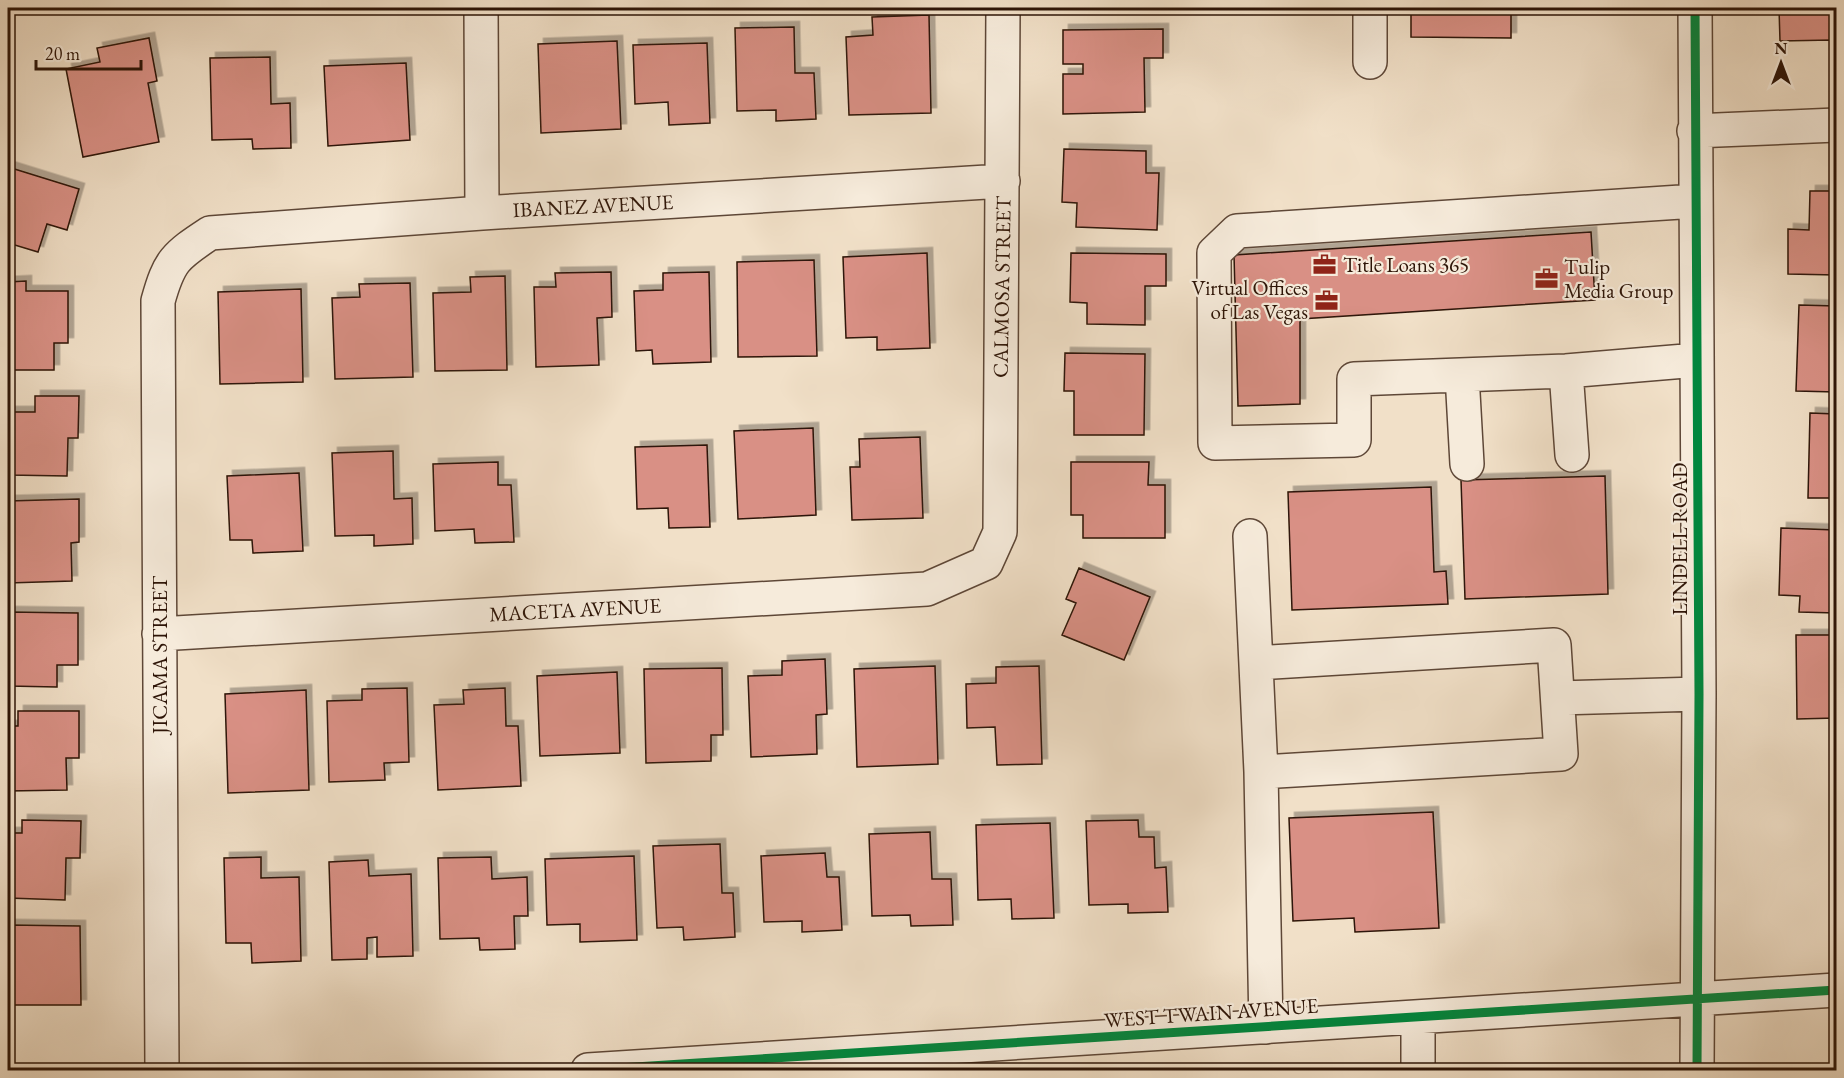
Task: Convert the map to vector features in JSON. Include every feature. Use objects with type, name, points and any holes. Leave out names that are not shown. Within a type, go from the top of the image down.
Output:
[{"type":"street","points":[[481,8],[482,213]]},
{"type":"street","name":"CALMOSA STREET","points":[[986,563],[1000,532],[1002,8]]},
{"type":"street","points":[[1370,8],[1370,62]]},
{"type":"street","name":"LINDELL ROAD","points":[[1695,8],[1699,694],[1697,1071]]},
{"type":"street","points":[[1694,131],[1836,124]]},
{"type":"street","name":"IBANEZ AVENUE","points":[[187,248],[210,233],[482,213],[1003,181]]},
{"type":"street","points":[[1696,201],[1237,231],[1214,254],[1215,443],[1354,440],[1354,379],[1566,371],[1697,360]]},
{"type":"street","name":"JICAMA STREET","points":[[162,1071],[159,301],[167,269],[187,248]]},
{"type":"street","points":[[1566,371],[1572,455]]},
{"type":"street","points":[[1462,375],[1467,464]]},
{"type":"street","points":[[1250,536],[1261,772],[1266,1027]]},
{"type":"street","name":"MACETA AVENUE","points":[[159,634],[927,589],[986,563]]},
{"type":"street","points":[[1256,663],[1554,645],[1561,754],[1261,772]]},
{"type":"street","points":[[1558,698],[1699,694]]},
{"type":"street","name":"WEST TWAIN AVENUE","points":[[588,1071],[703,1067],[1836,990]]},
{"type":"street","points":[[1418,1017],[1418,1071]]},
{"type":"building","points":[[1411,8],[1511,9],[1511,38],[1411,37]]},
{"type":"building","points":[[1779,8],[1836,8],[1836,48],[1833,48],[1832,40],[1780,41]]},
{"type":"building","points":[[929,15],[931,113],[849,115],[846,37],[873,35],[872,17]]},
{"type":"building","points":[[794,27],[795,73],[814,73],[816,119],[776,121],[776,110],[737,111],[735,28]]},
{"type":"building","points":[[1163,29],[1163,58],[1144,58],[1145,112],[1063,114],[1063,74],[1083,74],[1083,64],[1063,64],[1063,30]]},
{"type":"building","points":[[149,38],[157,81],[148,83],[159,142],[83,157],[66,69],[100,62],[97,48]]},
{"type":"building","points":[[617,41],[621,129],[541,133],[538,44]]},
{"type":"building","points":[[707,43],[710,123],[669,125],[668,102],[635,104],[633,45]]},
{"type":"building","points":[[270,57],[271,104],[290,103],[291,148],[253,149],[252,139],[212,140],[210,58]]},
{"type":"building","points":[[406,63],[410,140],[328,146],[324,66]]},
{"type":"building","points":[[1064,149],[1146,151],[1146,173],[1159,173],[1157,230],[1076,227],[1077,203],[1062,202]]},
{"type":"building","points":[[8,167],[79,189],[67,230],[47,224],[38,252],[8,243]]},
{"type":"building","points":[[1810,191],[1836,191],[1836,275],[1788,274],[1788,229],[1809,230]]},
{"type":"building","points":[[1591,232],[1595,300],[1300,319],[1300,404],[1238,406],[1234,255]]},
{"type":"building","points":[[927,253],[930,348],[877,350],[877,337],[846,338],[843,257]]},
{"type":"building","points":[[1071,253],[1166,254],[1166,286],[1145,286],[1145,325],[1087,324],[1087,303],[1070,302]]},
{"type":"building","points":[[814,260],[817,356],[738,357],[737,262]]},
{"type":"building","points":[[611,272],[612,317],[597,318],[599,365],[536,367],[534,287],[556,287],[555,273]]},
{"type":"building","points":[[709,272],[711,362],[653,364],[652,350],[636,351],[634,291],[663,290],[663,273]]},
{"type":"building","points":[[505,276],[507,370],[435,371],[433,293],[471,292],[470,277]]},
{"type":"building","points":[[26,281],[26,291],[68,291],[68,343],[54,343],[54,370],[8,370],[8,282]]},
{"type":"building","points":[[410,283],[413,377],[335,379],[332,298],[360,297],[359,284]]},
{"type":"building","points":[[301,289],[303,382],[220,384],[218,292]]},
{"type":"building","points":[[1799,305],[1836,306],[1836,392],[1796,391]]},
{"type":"building","points":[[1065,353],[1145,354],[1144,435],[1074,435],[1074,391],[1064,391]]},
{"type":"building","points":[[35,396],[79,396],[78,438],[68,438],[67,476],[8,475],[8,412],[35,412]]},
{"type":"building","points":[[1810,413],[1836,414],[1836,498],[1808,498]]},
{"type":"building","points":[[813,428],[816,515],[738,519],[734,431]]},
{"type":"building","points":[[920,437],[923,518],[852,520],[850,467],[860,467],[859,439]]},
{"type":"building","points":[[707,445],[710,527],[669,528],[668,508],[637,509],[635,447]]},
{"type":"building","points":[[393,451],[394,499],[412,498],[413,544],[374,546],[374,535],[335,536],[332,453]]},
{"type":"building","points":[[498,462],[498,485],[511,485],[514,542],[475,543],[474,529],[435,531],[433,464]]},
{"type":"building","points":[[1071,462],[1149,462],[1148,485],[1165,485],[1165,538],[1083,538],[1083,515],[1071,515]]},
{"type":"building","points":[[299,473],[303,551],[253,553],[252,540],[230,540],[227,476]]},
{"type":"building","points":[[1605,476],[1608,594],[1465,599],[1461,480]]},
{"type":"building","points":[[1431,487],[1434,572],[1446,571],[1448,604],[1292,610],[1288,492]]},
{"type":"building","points":[[79,499],[79,542],[71,543],[72,581],[8,583],[8,501]]},
{"type":"building","points":[[1781,528],[1836,530],[1836,613],[1799,612],[1800,596],[1779,595]]},
{"type":"building","points":[[1079,568],[1150,597],[1124,660],[1062,635],[1076,603],[1066,599]]},
{"type":"building","points":[[8,612],[78,613],[78,665],[57,665],[57,687],[8,686]]},
{"type":"building","points":[[1796,635],[1836,635],[1836,718],[1797,719]]},
{"type":"building","points":[[825,659],[827,714],[816,715],[817,754],[751,757],[748,676],[782,675],[782,661]]},
{"type":"building","points":[[935,666],[938,764],[857,767],[854,669]]},
{"type":"building","points":[[1039,666],[1042,764],[997,765],[995,727],[967,728],[966,684],[996,683],[996,667]]},
{"type":"building","points":[[722,668],[723,735],[711,735],[711,761],[646,763],[644,669]]},
{"type":"building","points":[[617,672],[620,753],[540,756],[537,676]]},
{"type":"building","points":[[407,688],[409,762],[384,763],[385,780],[329,782],[327,701],[362,700],[362,689]]},
{"type":"building","points":[[505,688],[506,726],[518,726],[521,786],[438,790],[434,705],[464,704],[463,690]]},
{"type":"building","points":[[306,690],[309,790],[228,793],[225,694]]},
{"type":"building","points":[[18,711],[79,711],[79,758],[66,758],[67,790],[8,791],[8,726],[18,726]]},
{"type":"building","points":[[1433,812],[1439,928],[1355,932],[1354,918],[1293,921],[1289,818]]},
{"type":"building","points":[[22,820],[81,821],[80,858],[66,858],[65,900],[8,898],[8,833],[22,833]]},
{"type":"building","points":[[1138,820],[1139,837],[1154,837],[1155,868],[1166,867],[1168,912],[1128,913],[1128,904],[1089,905],[1086,821]]},
{"type":"building","points":[[1050,823],[1054,918],[1012,919],[1011,899],[978,900],[976,825]]},
{"type":"building","points":[[930,832],[932,879],[951,879],[953,925],[911,926],[910,915],[872,916],[869,834]]},
{"type":"building","points":[[720,844],[722,893],[733,893],[735,937],[684,940],[683,927],[657,928],[653,846]]},
{"type":"building","points":[[825,853],[827,877],[839,877],[842,930],[802,932],[802,921],[764,922],[761,856]]},
{"type":"building","points":[[634,856],[637,940],[580,942],[580,924],[547,925],[545,859]]},
{"type":"building","points":[[261,857],[261,878],[299,877],[301,961],[252,963],[251,943],[226,943],[224,858]]},
{"type":"building","points":[[491,857],[492,879],[527,877],[528,916],[514,916],[515,949],[480,950],[479,938],[440,939],[438,858]]},
{"type":"building","points":[[368,860],[369,876],[411,874],[413,956],[377,957],[377,937],[367,938],[367,959],[332,960],[329,862]]},
{"type":"building","points":[[8,925],[80,926],[81,1005],[8,1005]]},
{"type":"cycle path","points":[[1695,8],[1699,694],[1697,1070]]},
{"type":"cycle path","points":[[588,1070],[1836,990]]},
{"type":"place","name":"Title Loans 365","points":[[1325,265]]},
{"type":"place","name":"Tulip Media Group","points":[[1546,279]]},
{"type":"place","name":"Virtual Offices of Las Vegas","points":[[1326,300]]}]
